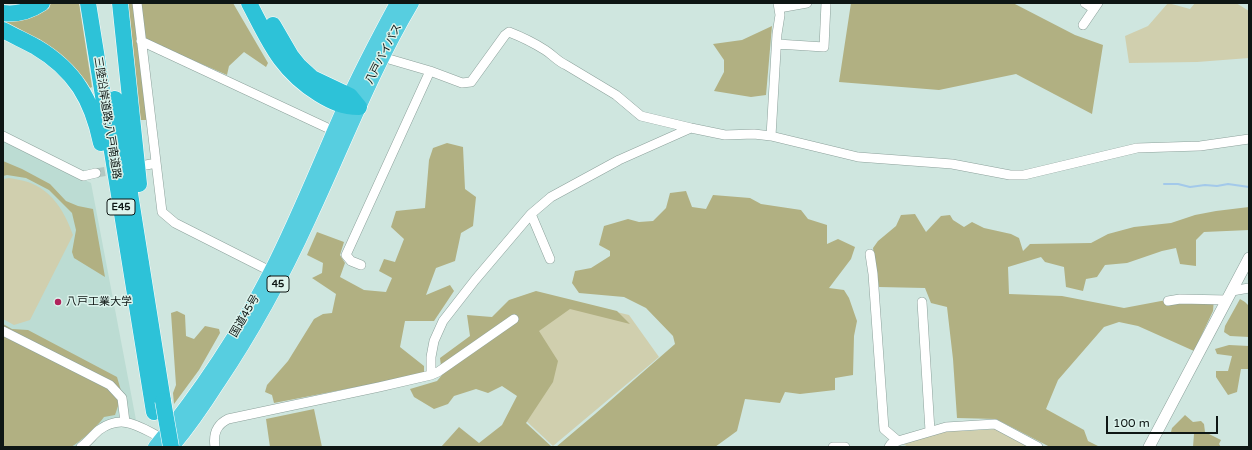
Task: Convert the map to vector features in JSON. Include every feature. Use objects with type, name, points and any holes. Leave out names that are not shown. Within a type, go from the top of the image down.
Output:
[{"type":"highway","points":[[3,13],[23,13],[42,3]]},
{"type":"highway","name":"三陸沿岸道路;八戸南道路","points":[[88,3],[133,285],[167,445]]},
{"type":"highway","name":"三陸沿岸道路;八戸南道路","points":[[99,3],[157,358],[159,406]]},
{"type":"highway","points":[[120,3],[157,358]]},
{"type":"highway","points":[[249,3],[275,52],[288,70],[299,81],[322,96],[351,103]]},
{"type":"highway","points":[[261,3],[284,46],[298,66],[312,78],[351,103]]},
{"type":"highway","name":"八戸バイパス","points":[[351,103],[370,53],[397,3]]},
{"type":"highway","name":"八戸バイパス","points":[[351,103],[382,57],[412,3]]},
{"type":"highway","points":[[3,30],[36,47],[62,66],[76,81],[90,104],[98,128],[117,220],[133,285]]},
{"type":"highway","name":"国道45号","points":[[167,445],[209,374],[237,331],[270,271],[334,131],[351,103]]},
{"type":"highway","name":"国道45号","points":[[167,445],[208,398],[260,317],[306,226],[351,103]]},
{"type":"street","points":[[137,3],[162,212],[175,223],[270,271]]},
{"type":"street","points":[[771,136],[780,14],[779,5],[807,3]]},
{"type":"street","points":[[777,44],[824,47],[826,3]]},
{"type":"street","points":[[1083,25],[1096,6],[1085,3]]},
{"type":"street","points":[[382,57],[430,71],[462,83],[471,82],[504,34],[509,32],[521,36],[547,51],[558,62],[566,65],[616,95],[641,116],[650,120],[725,135],[754,134],[771,136],[858,157],[952,164],[1010,175],[1024,175],[1137,148],[1200,146],[1249,139]]},
{"type":"street","points":[[141,41],[334,131]]},
{"type":"street","points":[[361,265],[351,261],[346,255],[430,71]]},
{"type":"street","points":[[430,375],[434,341],[443,321],[475,280],[531,214],[551,197],[619,160],[691,128]]},
{"type":"street","points":[[3,136],[83,176],[96,173]]},
{"type":"street","points":[[146,165],[156,163]]},
{"type":"street","points":[[531,214],[550,259]]},
{"type":"street","points":[[870,254],[873,274],[884,429],[898,441]]},
{"type":"street","points":[[1149,447],[1249,258]]},
{"type":"street","points":[[1168,301],[1230,295],[1249,288]]},
{"type":"street","points":[[922,302],[930,431]]},
{"type":"street","points":[[215,447],[214,435],[217,427],[221,422],[228,419],[430,375],[438,372],[514,319]]},
{"type":"street","points":[[3,331],[110,385],[122,398],[125,422]]},
{"type":"street","points":[[81,447],[99,431],[112,423],[125,422],[167,445]]},
{"type":"street","points":[[889,447],[891,444],[898,441],[946,427],[996,424],[1038,447]]},
{"type":"street","points":[[833,447],[844,447]]},
{"type":"shaded area","points":[[50,3],[79,3],[92,87],[88,89],[3,24],[3,17],[48,6]]},
{"type":"shaded area","points":[[128,3],[233,3],[268,63],[266,67],[244,52],[229,66],[227,75],[137,36],[147,120],[139,120]]},
{"type":"shaded area","points":[[851,3],[1013,3],[1075,35],[1103,45],[1092,114],[1016,74],[939,90],[839,82]]},
{"type":"shaded area","points":[[1168,3],[1190,9],[1195,3],[1236,3],[1249,11],[1249,58],[1197,62],[1129,63],[1125,36],[1148,26]]},
{"type":"shaded area","points":[[772,26],[766,95],[751,97],[714,91],[724,72],[724,60],[713,44],[742,40]]},
{"type":"shaded area","name":"八戸工業大学","points":[[3,140],[91,183],[136,420],[146,426],[143,434],[130,428],[115,426],[101,434],[88,447],[3,447]]},
{"type":"shaded area","points":[[447,143],[463,147],[465,189],[476,197],[473,226],[461,233],[455,261],[436,268],[426,295],[450,285],[454,291],[434,321],[405,321],[400,347],[424,366],[424,374],[274,403],[272,395],[265,392],[267,385],[288,361],[314,319],[323,314],[332,313],[336,294],[312,278],[322,273],[323,263],[307,255],[317,232],[344,242],[340,255],[345,263],[340,277],[364,290],[386,292],[392,278],[379,271],[384,259],[395,262],[404,239],[391,227],[396,211],[425,208],[429,160],[433,148]]},
{"type":"shaded area","points":[[3,161],[50,184],[66,201],[78,206],[93,209],[105,277],[74,258],[72,252],[76,230],[72,213],[49,190],[26,178],[7,175],[3,176]]},
{"type":"shaded area","points":[[9,178],[26,181],[44,190],[51,196],[62,210],[73,235],[30,320],[14,325],[3,319],[3,179]]},
{"type":"shaded area","points":[[686,191],[692,207],[706,209],[713,195],[750,198],[761,204],[801,210],[808,219],[827,225],[827,244],[838,239],[855,247],[851,259],[829,288],[844,290],[849,298],[857,321],[854,336],[853,375],[835,378],[835,390],[800,394],[785,392],[780,403],[745,399],[737,431],[715,447],[556,447],[675,344],[673,336],[646,308],[624,297],[579,293],[572,283],[575,271],[591,268],[610,256],[610,251],[599,245],[604,226],[628,219],[639,222],[653,221],[666,208],[670,193]]},
{"type":"shaded area","points":[[1249,207],[1249,230],[1204,232],[1196,240],[1196,266],[1180,264],[1176,248],[1162,251],[1127,263],[1105,265],[1097,277],[1086,279],[1083,291],[1066,287],[1064,267],[1045,262],[1041,257],[1008,267],[1009,294],[1062,296],[1124,308],[1177,298],[1214,298],[1213,311],[1194,351],[1138,326],[1119,322],[1104,327],[1058,380],[1046,409],[1084,430],[1088,441],[1100,447],[1050,447],[996,419],[957,418],[953,359],[947,307],[931,303],[925,288],[879,287],[873,248],[878,241],[896,226],[901,215],[915,214],[926,232],[941,216],[950,215],[953,220],[964,227],[972,222],[984,228],[1011,234],[1019,238],[1023,251],[1030,244],[1091,243],[1108,234],[1134,227],[1171,223],[1195,215]]},
{"type":"shaded area","points":[[536,291],[617,311],[630,324],[570,309],[539,331],[558,361],[553,382],[526,423],[552,447],[441,447],[459,427],[479,443],[502,425],[517,396],[502,386],[488,393],[476,389],[454,396],[448,404],[434,409],[414,397],[410,389],[437,381],[442,375],[440,358],[470,336],[467,315],[492,317],[509,300]]},
{"type":"shaded area","points":[[1240,299],[1249,306],[1249,337],[1230,336],[1224,332],[1225,326]]},
{"type":"shaded area","points":[[559,300],[629,315],[659,357],[553,446],[522,417],[513,330]]},
{"type":"shaded area","points":[[177,311],[185,315],[186,336],[194,339],[205,326],[219,329],[220,333],[199,370],[174,404],[173,393],[176,385],[171,313]]},
{"type":"shaded area","points":[[3,324],[12,329],[28,330],[117,377],[122,394],[115,415],[104,417],[89,434],[71,447],[3,447]]},
{"type":"shaded area","points":[[1229,345],[1249,346],[1249,369],[1241,369],[1237,392],[1228,395],[1216,377],[1216,371],[1228,371],[1232,356],[1217,354],[1215,349]]},
{"type":"shaded area","points":[[314,409],[322,447],[270,447],[266,419]]},
{"type":"shaded area","points":[[1185,415],[1193,422],[1201,421],[1204,424],[1205,432],[1221,440],[1219,444],[1221,447],[1193,447],[1194,434],[1171,432],[1172,428]]},
{"type":"shaded area","points":[[996,429],[1029,447],[908,447],[902,443],[946,431]]},
{"type":"waterway","points":[[1164,184],[1178,184],[1190,187],[1228,184],[1249,187]]},
{"type":"tunnel","points":[[96,173],[119,169]]},
{"type":"place","name":"八戸工業大学","points":[[58,302]]}]
